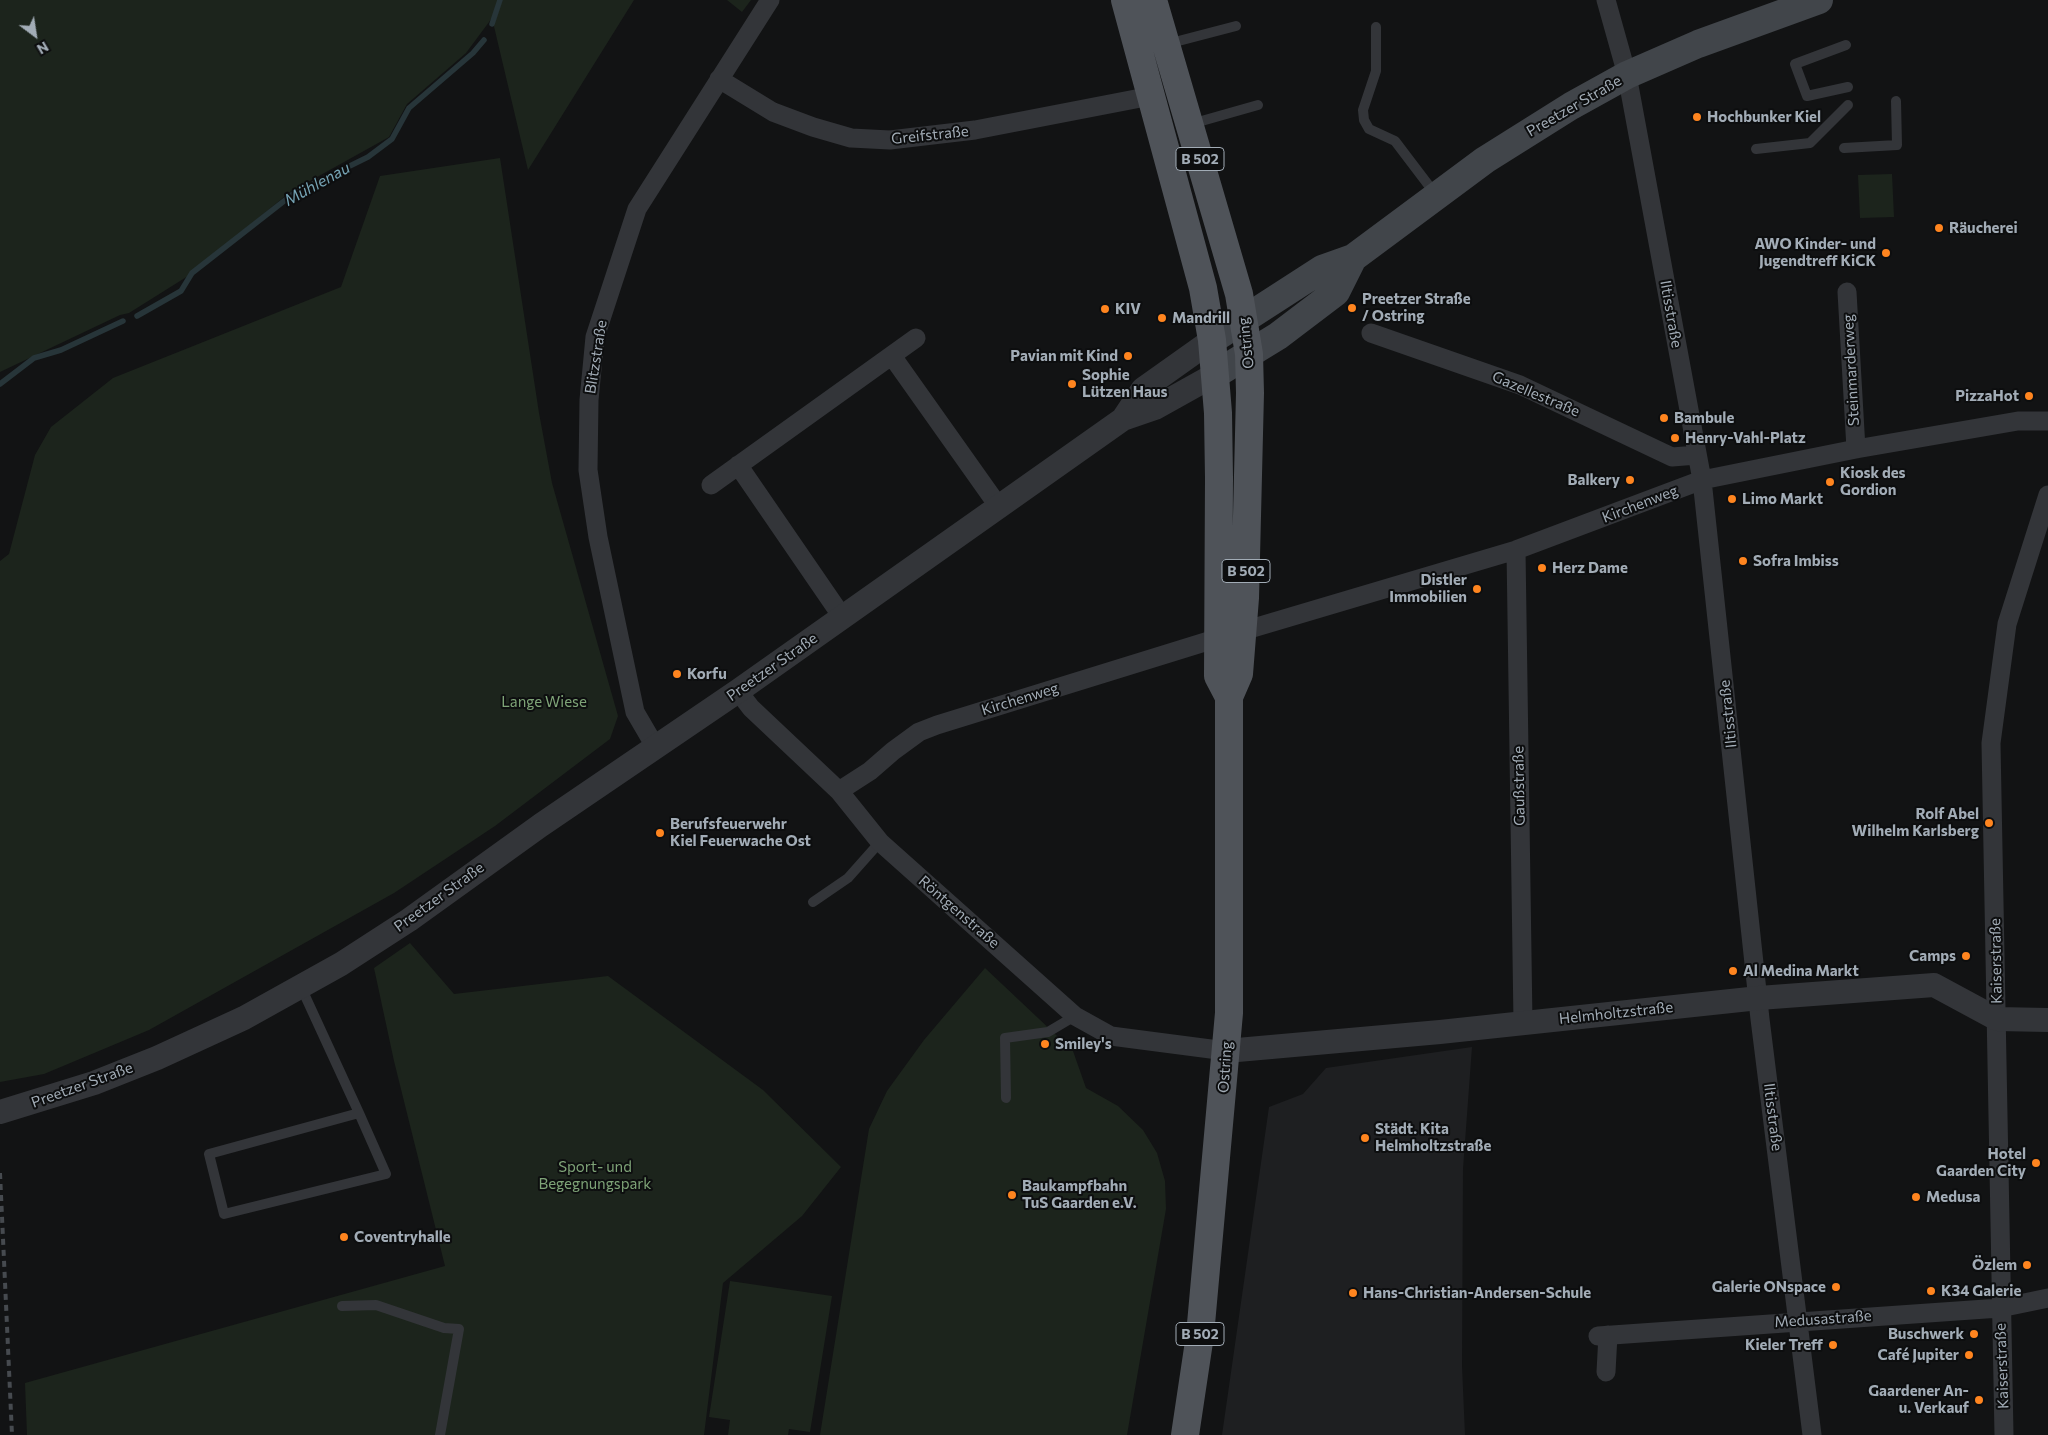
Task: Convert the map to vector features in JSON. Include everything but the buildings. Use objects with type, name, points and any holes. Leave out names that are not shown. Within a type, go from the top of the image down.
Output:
[{"type":"main road","name":"Ostring","points":[[1125,0],[1203,288],[1212,340],[1216,374],[1220,478],[1230,634]]},
{"type":"main road","name":"Ostring","points":[[1153,0],[1190,124],[1244,319],[1249,354],[1249,423],[1230,634],[1218,676],[1230,697],[1229,1013],[1200,1335],[1185,1435]]},
{"type":"main road","name":"Preetzer Straße","points":[[1212,340],[1322,269],[1353,258],[1436,195],[1524,135],[1627,75],[1698,44],[1819,0]]},
{"type":"main road","name":"Preetzer Straße","points":[[1216,374],[1278,336],[1336,292],[1353,258]]},
{"type":"street","name":"Blitzstraße","points":[[656,748],[635,712],[598,537],[588,470],[588,400],[596,337],[637,209],[770,0]]},
{"type":"street","name":"Iltisstraße","points":[[1606,0],[1627,75],[1702,480],[1758,998],[1800,1321],[1812,1435]]},
{"type":"street","name":"Greifstraße","points":[[719,79],[773,112],[813,127],[852,138],[890,140],[975,130],[1151,96]]},
{"type":"street","name":"Steinmarderweg","points":[[1847,292],[1856,448]]},
{"type":"street","name":"Gazellestraße","points":[[1371,333],[1520,385],[1672,457],[1697,455]]},
{"type":"street","points":[[710,485],[916,338]]},
{"type":"street","name":"Preetzer Straße","points":[[1123,419],[1143,389],[1212,340]]},
{"type":"street","points":[[892,356],[999,507]]},
{"type":"street","name":"Preetzer Straße","points":[[0,1112],[85,1086],[156,1058],[244,1018],[301,987],[382,938],[534,830],[843,618],[1123,419],[1155,408],[1216,374]]},
{"type":"street","name":"Kirchenweg","points":[[839,791],[870,771],[892,751],[919,732],[937,724],[1230,634],[1516,550],[1702,480],[1856,448],[2018,421],[2048,421]]},
{"type":"street","points":[[738,465],[843,618]]},
{"type":"street","name":"Kaiserstraße","points":[[2004,1435],[1990,743],[2007,624],[2048,495]]},
{"type":"street","name":"Gaußstraße","points":[[1516,550],[1523,1022]]},
{"type":"street","name":"Röntgenstraße","points":[[738,691],[750,708],[839,791],[880,842],[1074,1016],[1111,1036],[1226,1051]]},
{"type":"street","name":"Helmholtzstraße","points":[[1226,1051],[1440,1032],[1758,998],[1934,985],[1997,1019]]},
{"type":"street","points":[[1997,1019],[2048,1020]]},
{"type":"street","name":"Medusastraße","points":[[1606,1372],[1603,1335],[2000,1308],[2048,1298]]},
{"type":"lane","points":[[1166,45],[1236,26]]},
{"type":"lane","points":[[1376,27],[1376,71],[1364,110],[1364,120],[1369,129],[1395,142],[1436,195]]},
{"type":"lane","points":[[1846,45],[1795,64],[1807,96],[1848,87]]},
{"type":"lane","points":[[1844,148],[1897,145],[1896,101]]},
{"type":"lane","points":[[1756,149],[1810,143],[1848,104]]},
{"type":"lane","points":[[1190,124],[1258,106]]},
{"type":"lane","points":[[813,902],[848,878],[880,842]]},
{"type":"lane","points":[[301,987],[359,1113],[386,1174],[224,1214],[209,1154],[359,1113]]},
{"type":"lane","points":[[1006,1098],[1005,1038],[1048,1032],[1074,1016]]},
{"type":"lane","points":[[342,1306],[376,1306],[444,1328],[459,1329],[440,1435]]},
{"type":"shaded area","name":"Hans-Christian-Andersen-Schule","points":[[1472,1047],[1463,1169],[1462,1366],[1465,1435],[1222,1435],[1269,1107],[1303,1094],[1326,1068]]},
{"type":"green space","points":[[0,0],[634,0],[528,170],[492,18],[466,53],[407,104],[389,137],[290,192],[188,276],[129,313],[120,315],[0,372]]},
{"type":"green space","points":[[727,0],[751,0],[742,12]]},
{"type":"green space","name":"Lange Wiese","points":[[500,158],[539,413],[552,483],[618,716],[610,739],[495,826],[394,893],[149,1030],[44,1074],[0,1082],[0,561],[9,554],[35,455],[51,427],[113,378],[341,287],[380,176]]},
{"type":"green space","points":[[1892,174],[1894,217],[1860,218],[1858,175]]},
{"type":"green space","name":"Sport- und Begegnungspark","points":[[410,943],[454,994],[608,976],[763,1090],[841,1167],[802,1216],[723,1283],[704,1435],[27,1435],[25,1383],[445,1266],[394,1061],[374,968]]},
{"type":"green space","name":"Baukampfbahn TuS Gaarden e.V.","points":[[985,968],[1073,1051],[1086,1088],[1118,1106],[1143,1130],[1157,1153],[1165,1181],[1166,1209],[1127,1435],[820,1435],[869,1129],[887,1091],[924,1040]]},
{"type":"green space","points":[[730,1281],[832,1296],[810,1432],[789,1429],[788,1435],[728,1435],[730,1420],[709,1417]]},
{"type":"waterway","name":"Mühlenau","points":[[492,24],[500,0]]},
{"type":"waterway","name":"Mühlenau","points":[[137,316],[181,291],[192,273],[293,194],[368,157],[392,139],[409,108],[473,53],[484,40]]},
{"type":"waterway","name":"Mühlenau","points":[[0,384],[34,358],[61,350],[123,321]]},
{"type":"railway","points":[[0,1173],[12,1435]]},
{"type":"place","name":"Hochbunker Kiel","points":[[1697,117]]},
{"type":"place","name":"Räucherei","points":[[1939,228]]},
{"type":"place","name":"AWO Kinder- und Jugendtreff KiCK","points":[[1886,253]]},
{"type":"place","name":"Preetzer Straße / Ostring","points":[[1352,308]]},
{"type":"place","name":"KIV","points":[[1105,309]]},
{"type":"place","name":"Mandrill","points":[[1162,318]]},
{"type":"place","name":"Pavian mit Kind","points":[[1128,356]]},
{"type":"place","name":"Sophie Lützen Haus","points":[[1072,384]]},
{"type":"place","name":"PizzaHot","points":[[2029,396]]},
{"type":"place","name":"Bambule","points":[[1664,418]]},
{"type":"place","name":"Henry-Vahl-Platz","points":[[1675,438]]},
{"type":"place","name":"Balkery","points":[[1630,480]]},
{"type":"place","name":"Kiosk des Gordion","points":[[1830,482]]},
{"type":"place","name":"Limo Markt","points":[[1732,499]]},
{"type":"place","name":"Sofra Imbiss","points":[[1743,561]]},
{"type":"place","name":"Herz Dame","points":[[1542,568]]},
{"type":"place","name":"Distler Immobilien","points":[[1477,589]]},
{"type":"place","name":"Korfu","points":[[677,674]]},
{"type":"place","name":"Rolf Abel Wilhelm Karlsberg","points":[[1989,823]]},
{"type":"place","name":"Berufsfeuerwehr Kiel Feuerwache Ost","points":[[660,833]]},
{"type":"place","name":"Camps","points":[[1966,956]]},
{"type":"place","name":"Al Medina Markt","points":[[1733,971]]},
{"type":"place","name":"Smiley's","points":[[1045,1044]]},
{"type":"place","name":"Städt. Kita Helmholtzstraße","points":[[1365,1138]]},
{"type":"place","name":"Hotel Gaarden City","points":[[2036,1163]]},
{"type":"place","name":"Baukampfbahn TuS Gaarden e.V.","points":[[1012,1195]]},
{"type":"place","name":"Medusa","points":[[1916,1197]]},
{"type":"place","name":"Coventryhalle","points":[[344,1237]]},
{"type":"place","name":"Özlem","points":[[2027,1265]]},
{"type":"place","name":"Galerie ONspace","points":[[1836,1287]]},
{"type":"place","name":"K34 Galerie","points":[[1931,1291]]},
{"type":"place","name":"Hans-Christian-Andersen-Schule","points":[[1353,1293]]},
{"type":"place","name":"Buschwerk","points":[[1974,1334]]},
{"type":"place","name":"Kieler Treff","points":[[1833,1345]]},
{"type":"place","name":"Café Jupiter","points":[[1969,1355]]},
{"type":"place","name":"Gaardener An- u. Verkauf","points":[[1979,1400]]}]
